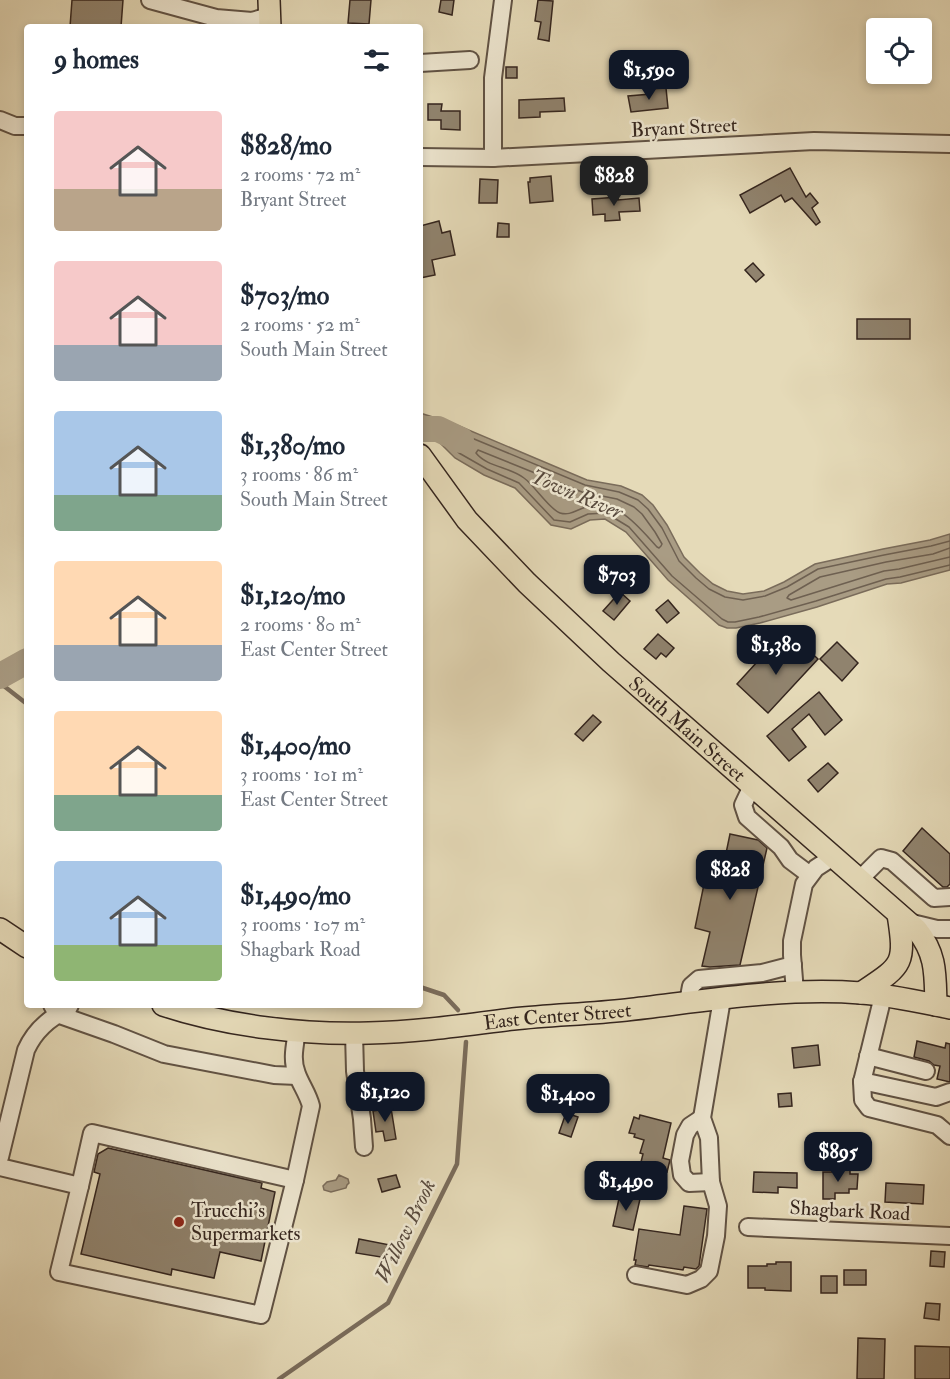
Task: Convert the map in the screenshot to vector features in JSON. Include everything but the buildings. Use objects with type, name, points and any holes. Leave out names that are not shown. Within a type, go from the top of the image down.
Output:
[{"type":"main road","name":"South Main Street","points":[[423,460],[467,520],[527,583],[611,662],[903,918],[924,939],[932,956],[943,1006]]},
{"type":"main road","points":[[861,993],[886,976],[899,963],[903,918]]},
{"type":"main road","points":[[0,929],[24,944]]},
{"type":"main road","name":"East Center Street","points":[[174,1008],[242,1023],[297,1031],[354,1033],[441,1028],[795,992],[861,993],[943,1006]]},
{"type":"street","points":[[150,0],[216,18],[252,21],[269,14]]},
{"type":"street","points":[[493,158],[493,78],[502,0]]},
{"type":"street","points":[[423,63],[471,60]]},
{"type":"street","points":[[0,120],[15,126],[24,126]]},
{"type":"street","name":"Bryant Street","points":[[423,157],[493,158],[814,141],[950,144]]},
{"type":"street","points":[[752,786],[743,805],[747,817],[781,847],[790,860],[810,875]]},
{"type":"street","points":[[795,992],[792,941],[804,884],[816,868],[833,857]]},
{"type":"street","points":[[859,880],[881,858],[892,861],[934,898],[950,897]]},
{"type":"street","points":[[903,918],[933,928],[950,929]]},
{"type":"street","points":[[688,1002],[691,986],[699,980],[762,973],[793,964]]},
{"type":"street","points":[[883,996],[862,1081],[863,1100],[869,1108],[937,1125],[950,1136]]},
{"type":"street","points":[[636,1275],[687,1286],[701,1279],[709,1271],[716,1236],[718,1206],[711,1182],[709,1138],[702,1118],[722,999]]},
{"type":"street","points":[[0,1157],[26,1050],[31,1038],[60,1008],[114,1034],[164,1054],[274,1075],[297,1076]]},
{"type":"street","points":[[296,1180],[92,1133],[59,1272],[261,1315],[296,1180],[311,1106],[309,1096],[295,1068],[294,1051],[297,1031]]},
{"type":"street","points":[[354,1033],[355,1071],[364,1147]]},
{"type":"street","points":[[868,1056],[926,1071]]},
{"type":"street","points":[[862,1081],[936,1097],[950,1092]]},
{"type":"street","points":[[702,1118],[690,1126],[685,1135],[680,1161],[682,1175],[689,1184],[711,1182]]},
{"type":"street","points":[[0,1167],[80,1186]]},
{"type":"street","name":"Shagbark Road","points":[[748,1227],[950,1236]]},
{"type":"water","points":[[423,414],[452,423],[587,480],[621,486],[642,495],[653,505],[667,525],[684,557],[713,584],[727,591],[743,594],[764,591],[815,564],[950,534],[950,570],[901,583],[887,584],[760,623],[727,628],[719,625],[668,580],[626,532],[605,519],[590,520],[571,529],[551,525],[515,488],[484,475],[455,458],[436,439],[423,420]]},
{"type":"water","points":[[339,1175],[348,1179],[349,1183],[346,1188],[331,1192],[324,1190],[323,1186],[327,1182],[336,1180]]},
{"type":"waterway","name":"Town River","points":[[423,429],[438,429],[461,440]]},
{"type":"waterway","name":"Town River","points":[[0,676],[24,663]]},
{"type":"waterway","name":"Willow Brook","points":[[0,683],[24,702]]},
{"type":"waterway","name":"Willow Brook","points":[[423,988],[444,995],[458,1010]]},
{"type":"waterway","name":"Willow Brook","points":[[279,1379],[388,1303],[457,1164],[466,1042]]},
{"type":"place","name":"Trucchi's Supermarkets","points":[[179,1222]]}]
